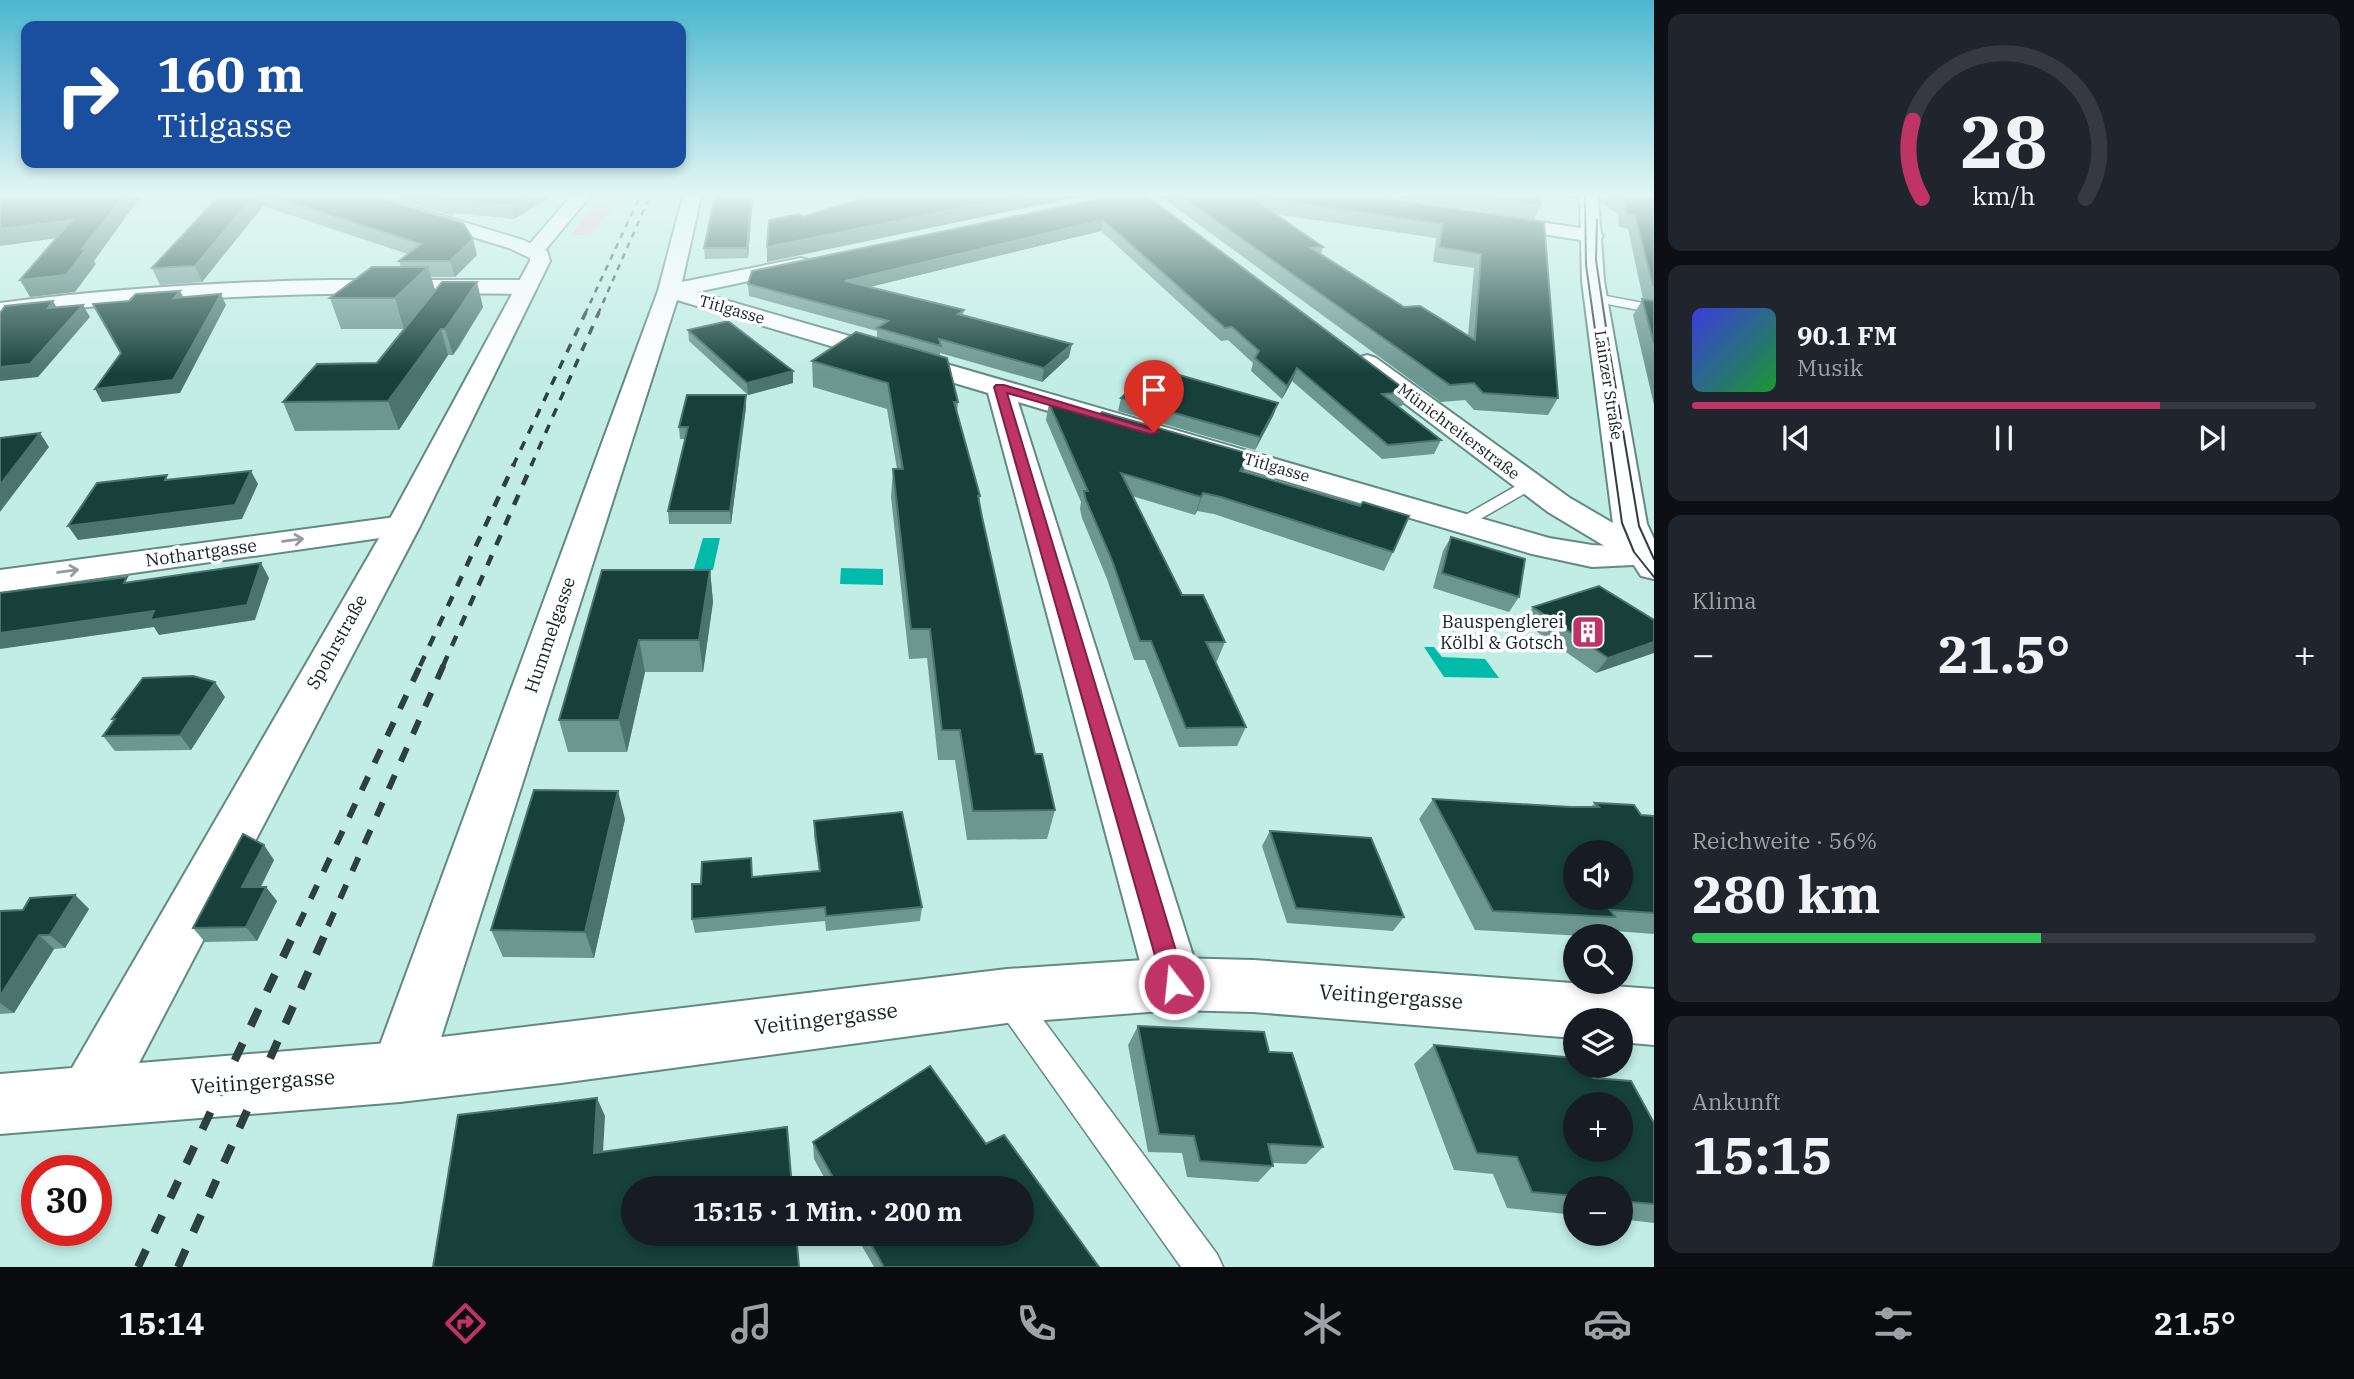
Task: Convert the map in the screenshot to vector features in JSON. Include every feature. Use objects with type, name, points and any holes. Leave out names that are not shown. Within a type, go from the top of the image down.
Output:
[{"type":"street","points":[[495,255],[530,270]]},
{"type":"street","name":"Spohrstraße","points":[[89,1096],[402,526],[530,270],[540,255]]},
{"type":"street","name":"Hummelgasse","points":[[400,1072],[669,291],[678,255]]},
{"type":"street","name":"Lainzer Straße","points":[[1592,255],[1596,298],[1630,524],[1649,562]]},
{"type":"street","points":[[669,291],[817,260]]},
{"type":"street","points":[[0,310],[181,291],[530,270]]},
{"type":"street","name":"Titlgasse","points":[[669,291],[1464,521],[1544,547],[1592,556],[1649,562]]},
{"type":"street","name":"Münichreiterstraße","points":[[1345,346],[1528,484],[1649,562]]},
{"type":"street","points":[[1000,387],[1174,984]]},
{"type":"street","name":"Nothartgasse","points":[[0,581],[402,526]]},
{"type":"street","name":"Veitingergasse","points":[[0,1104],[400,1072],[561,1054],[1007,996],[1174,984],[1253,986],[1654,1017]]},
{"type":"lane","points":[[1596,298],[1654,309]]},
{"type":"lane","points":[[1464,521],[1528,484]]},
{"type":"lane","points":[[1007,996],[1204,1267]]},
{"type":"shaded area","points":[[703,538],[720,538],[713,570],[694,569]]},
{"type":"shaded area","points":[[841,568],[883,569],[883,585],[840,584]]},
{"type":"shaded area","points":[[1424,647],[1434,647],[1442,657],[1485,659],[1499,678],[1444,677]]},
{"type":"building","points":[[42,255],[81,255],[66,275],[20,280]]},
{"type":"building","points":[[164,255],[204,255],[195,266],[152,268]]},
{"type":"building","points":[[407,255],[456,255],[450,261],[399,261]]},
{"type":"building","points":[[828,255],[954,255],[845,281],[964,310],[958,314],[1072,344],[1044,368],[939,339],[941,346],[877,328],[888,321],[748,284],[752,271]]},
{"type":"building","points":[[1143,255],[1226,255],[1408,392],[1382,394],[1441,440],[1388,445],[1297,368],[1287,386],[1255,358],[1259,351],[1232,327],[1225,328]]},
{"type":"building","points":[[1265,255],[1322,255],[1404,307],[1420,306],[1475,340],[1481,255],[1547,255],[1558,398],[1483,393],[1474,383],[1450,385]]},
{"type":"building","points":[[1645,255],[1654,255],[1653,285]]},
{"type":"building","points":[[372,267],[428,267],[395,298],[330,298]]},
{"type":"building","points":[[442,282],[477,282],[451,321],[445,329],[441,329],[388,401],[283,402],[317,364],[377,363]]},
{"type":"building","points":[[180,291],[174,298],[221,294],[173,380],[95,389],[121,353],[93,304],[129,301],[136,294]]},
{"type":"building","points":[[1642,299],[1654,301],[1654,343]]},
{"type":"building","points":[[53,301],[48,308],[83,305],[30,364],[0,367],[0,313],[5,306]]},
{"type":"building","points":[[728,321],[793,371],[747,383],[688,330]]},
{"type":"building","points":[[856,332],[947,358],[958,402],[954,402],[980,496],[982,517],[1035,754],[1042,754],[1055,810],[973,811],[960,730],[942,730],[930,629],[911,629],[893,469],[903,469],[888,383],[812,361]]},
{"type":"building","points":[[1151,370],[1179,375],[1278,403],[1260,437],[1121,398]]},
{"type":"building","points":[[687,395],[746,395],[730,511],[668,511],[688,427],[679,427]]},
{"type":"building","points":[[1049,403],[1096,418],[1102,412],[1250,454],[1240,471],[1360,506],[1363,502],[1409,516],[1393,552],[1221,497],[1203,493],[1201,497],[1121,473],[1182,595],[1203,595],[1225,642],[1206,642],[1246,727],[1186,728],[1151,641],[1140,641],[1112,560],[1086,500],[1084,491],[1088,491]]},
{"type":"building","points":[[40,433],[0,485],[0,438]]},
{"type":"building","points":[[251,471],[235,505],[68,526],[97,483],[167,475],[165,480]]},
{"type":"building","points":[[1451,537],[1525,559],[1519,597],[1442,573]]},
{"type":"building","points":[[261,563],[247,605],[150,620],[154,611],[0,633],[0,593],[127,577],[124,583]]},
{"type":"building","points":[[602,570],[710,570],[699,640],[639,640],[619,720],[559,720]]},
{"type":"building","points":[[1599,586],[1654,620],[1654,642],[1608,658],[1533,607]]},
{"type":"building","points":[[193,676],[215,682],[180,735],[103,736],[115,719],[112,719],[143,678]]},
{"type":"building","points":[[534,790],[618,791],[585,932],[491,930]]},
{"type":"building","points":[[1433,799],[1571,807],[1599,807],[1595,803],[1634,805],[1641,815],[1654,816],[1654,913],[1610,910],[1615,917],[1493,911]]},
{"type":"building","points":[[902,812],[922,907],[826,916],[825,907],[692,919],[692,884],[701,884],[702,862],[751,858],[752,877],[820,871],[814,821]]},
{"type":"building","points":[[1270,831],[1371,838],[1404,917],[1296,908]]},
{"type":"building","points":[[243,834],[264,845],[242,887],[266,887],[246,927],[193,928]]},
{"type":"building","points":[[75,895],[50,935],[39,935],[0,996],[0,911],[23,910],[30,898]]},
{"type":"building","points":[[1138,1026],[1264,1032],[1269,1052],[1292,1053],[1323,1147],[1268,1144],[1273,1166],[1200,1161],[1194,1136],[1159,1134]]},
{"type":"building","points":[[1434,1045],[1563,1057],[1563,1078],[1631,1081],[1654,1123],[1654,1204],[1633,1202],[1633,1176],[1563,1176],[1563,1195],[1532,1192],[1517,1157],[1477,1153]]},
{"type":"building","points":[[930,1066],[986,1144],[1004,1135],[1034,1176],[832,1176],[813,1142]]},
{"type":"building","points":[[597,1098],[594,1153],[787,1127],[791,1176],[621,1176],[621,1246],[797,1246],[799,1267],[433,1267],[458,1115]]},
{"type":"building","points":[[1034,1177],[1099,1267],[884,1267],[872,1246],[1034,1246]]},
{"type":"tram line","points":[[1586,255],[1622,523],[1634,552],[1654,577]]},
{"type":"tram line","points":[[1596,255],[1639,526],[1654,559]]},
{"type":"railway","points":[[585,314],[612,255]]},
{"type":"railway","points":[[598,314],[624,255]]},
{"type":"railway","points":[[513,466],[586,312]]},
{"type":"railway","points":[[531,466],[599,312]]},
{"type":"railway","points":[[420,666],[514,464]]},
{"type":"railway","points":[[443,666],[532,464]]},
{"type":"railway","points":[[298,926],[421,664]]},
{"type":"railway","points":[[328,926],[444,664]]},
{"type":"railway","points":[[138,1267],[298,925]]},
{"type":"railway","points":[[178,1267],[329,925]]},
{"type":"place","name":"Bauspenglerei Kölbl & Gotsch","points":[[1588,632]]},
{"type":"route","points":[[1154,432],[1000,387],[1174,984]]}]
